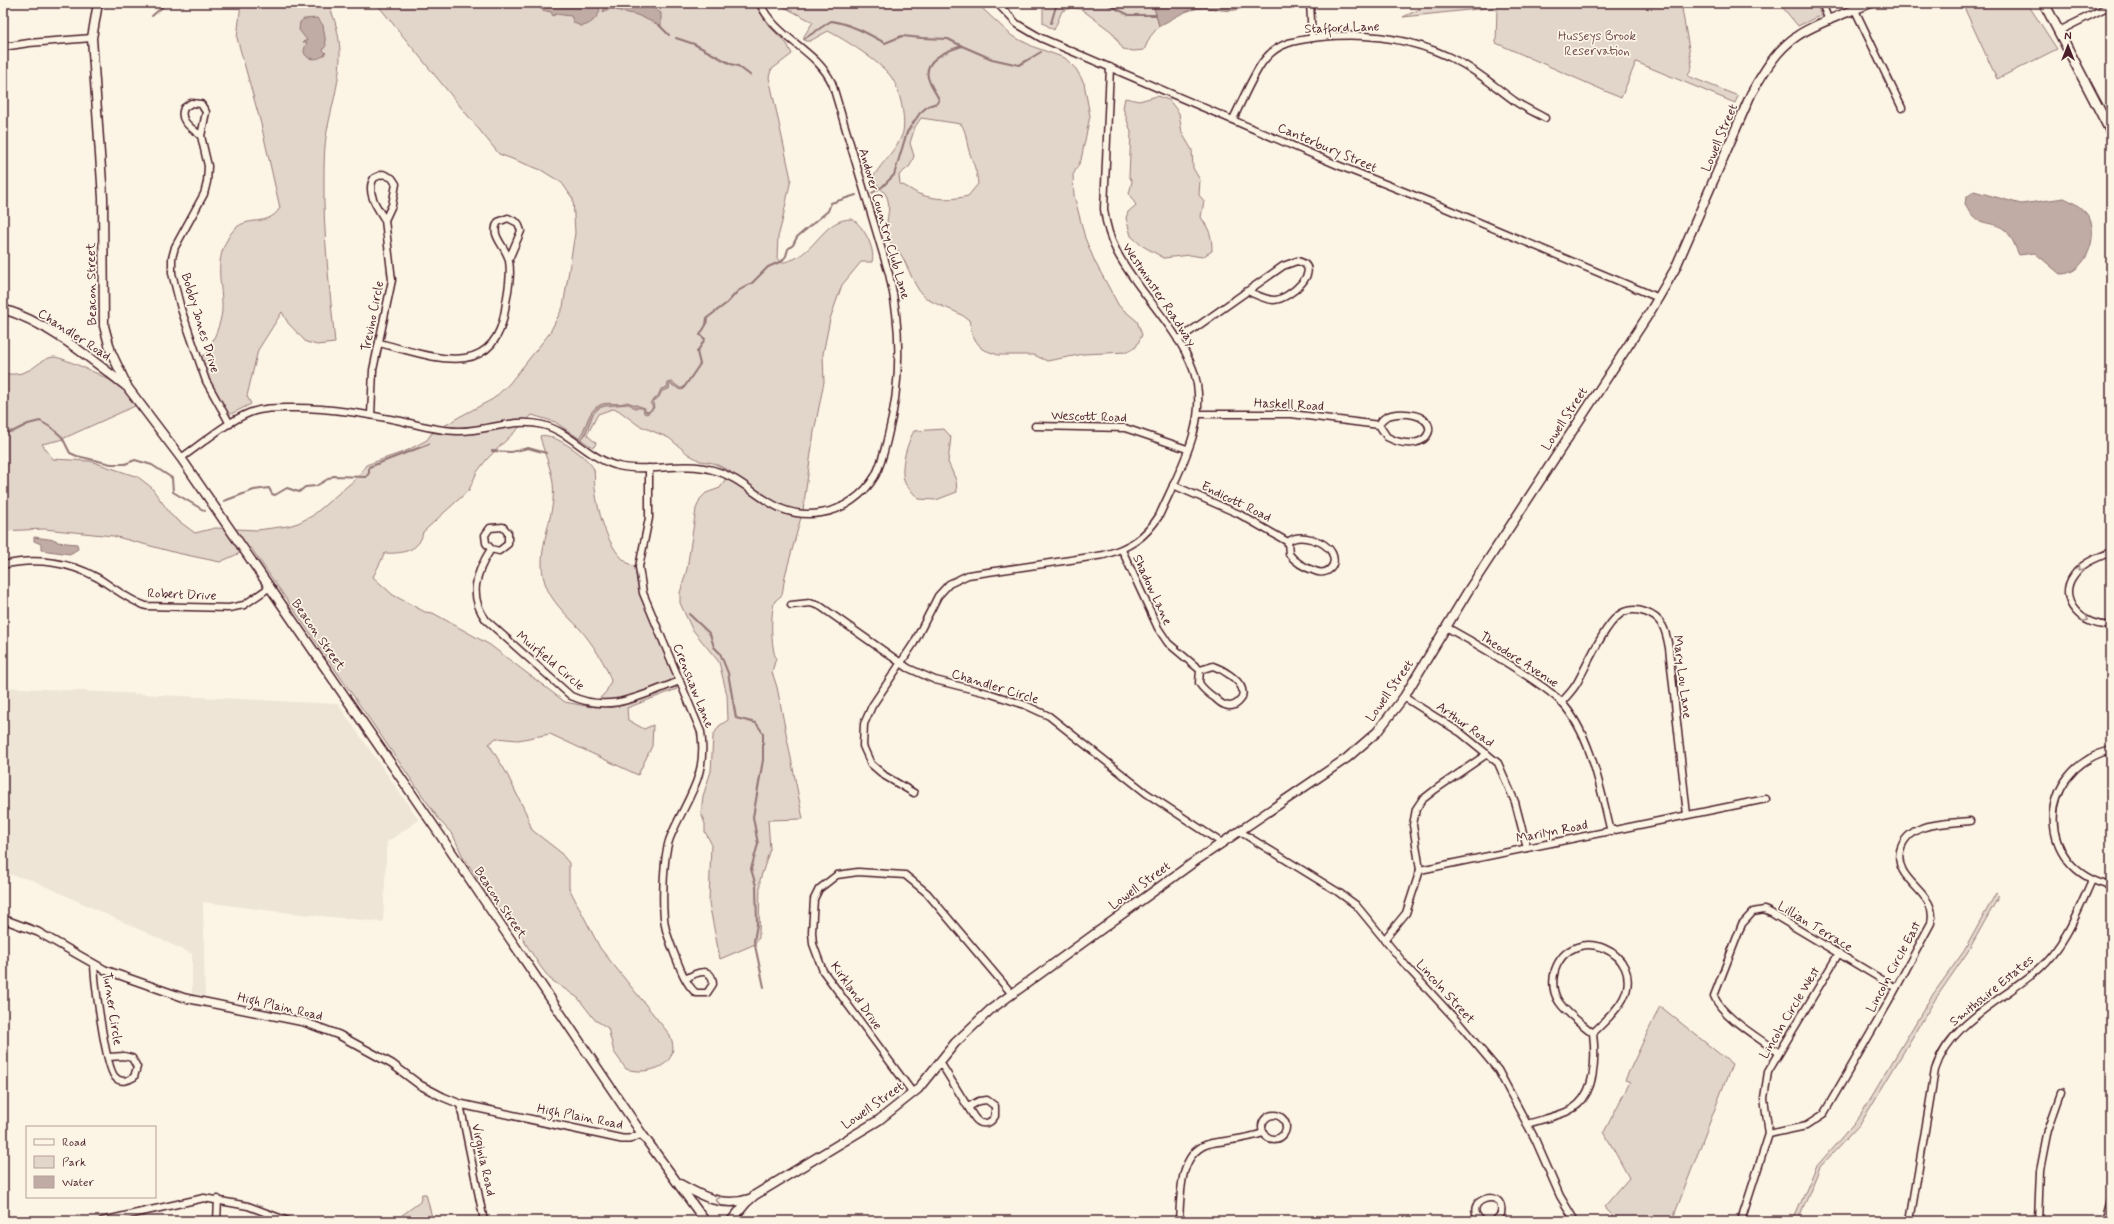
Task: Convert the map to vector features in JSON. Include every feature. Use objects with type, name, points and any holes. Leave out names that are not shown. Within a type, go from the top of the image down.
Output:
[{"type":"main road","name":"Beacon Street","points":[[98,3],[92,38],[103,198],[104,326],[111,352],[128,388],[181,458],[438,832],[642,1134],[705,1221]]},
{"type":"main road","name":"Lowell Street","points":[[731,1221],[746,1203],[756,1195],[879,1120],[913,1093],[955,1043],[972,1026],[1012,994],[1222,843],[1361,747],[1385,723],[1404,697],[1446,627],[1659,298],[1675,270],[1751,94],[1763,72],[1773,59],[1797,36],[1871,3]]},
{"type":"main road","points":[[2044,3],[2111,132]]},
{"type":"main road","name":"Chandler Road","points":[[3,309],[33,322],[54,334],[128,388]]},
{"type":"main road","points":[[676,1182],[707,1198],[725,1202],[738,1202],[756,1195]]},
{"type":"street","name":"Andover Country Club Lane","points":[[181,458],[230,424],[253,412],[277,408],[334,409],[456,431],[520,423],[540,424],[558,431],[589,453],[607,463],[627,467],[697,467],[712,469],[732,478],[774,506],[797,513],[821,513],[844,505],[853,499],[869,484],[880,466],[893,417],[897,384],[896,303],[834,89],[824,69],[777,29],[763,11],[760,3]]},
{"type":"street","name":"Canterbury Street","points":[[997,3],[1017,24],[1032,34],[1340,166],[1445,208],[1659,298]]},
{"type":"street","points":[[1310,3],[1312,38]]},
{"type":"street","points":[[1822,3],[1829,21]]},
{"type":"street","points":[[2059,31],[2110,5]]},
{"type":"street","points":[[1855,10],[1902,108]]},
{"type":"street","name":"Stafford Lane","points":[[1233,119],[1265,58],[1282,45],[1298,40],[1332,36],[1384,37],[1425,46],[1463,64],[1517,102],[1545,118]]},
{"type":"street","points":[[3,47],[29,42],[92,38]]},
{"type":"street","name":"Westminster Roadway","points":[[914,793],[884,776],[876,769],[866,756],[862,740],[863,727],[867,715],[914,643],[938,596],[949,584],[960,577],[976,573],[1087,558],[1122,550],[1139,540],[1151,529],[1159,516],[1196,427],[1198,395],[1194,373],[1178,340],[1119,257],[1106,228],[1104,209],[1110,67]]},
{"type":"street","points":[[190,103],[201,104],[206,110],[206,118],[200,136],[185,122],[183,118],[184,108],[190,103]]},
{"type":"street","name":"Bobby Jones Drive","points":[[200,136],[208,166],[207,182],[204,194],[175,247],[172,258],[172,274],[183,316],[206,381],[230,424]]},
{"type":"street","name":"Trevino Circle","points":[[371,415],[372,377],[392,280],[385,220],[374,204],[370,187],[374,178],[383,174],[392,178],[396,187],[392,205],[385,220]]},
{"type":"street","points":[[379,343],[450,360],[466,359],[482,353],[494,342],[502,327],[509,281],[509,259],[521,231],[516,221],[508,218],[498,222],[495,230],[496,235],[509,259]]},
{"type":"street","points":[[1178,340],[1247,291],[1290,263],[1301,262],[1306,268],[1307,276],[1303,284],[1280,299],[1271,300],[1247,291]]},
{"type":"street","name":"Haskell Road","points":[[1198,414],[1291,414],[1379,424]]},
{"type":"street","points":[[1390,415],[1408,415],[1423,419],[1428,425],[1429,431],[1427,436],[1421,442],[1403,441],[1387,437],[1381,430],[1379,424],[1383,419],[1390,415]]},
{"type":"street","name":"Wescott Road","points":[[1035,426],[1125,428],[1187,449]]},
{"type":"street","name":"Crenshaw Lane","points":[[649,468],[649,518],[639,567],[640,579],[643,593],[701,732],[703,748],[700,775],[670,839],[666,862],[665,923],[671,944],[686,979],[693,990],[699,994],[707,993],[713,984],[711,976],[706,972],[698,972],[686,979]]},
{"type":"street","name":"Endicott Road","points":[[1173,485],[1239,514],[1288,542]]},
{"type":"street","points":[[494,526],[503,527],[510,537],[508,544],[502,550],[491,549],[486,543],[485,535],[494,526]]},
{"type":"street","points":[[1296,537],[1304,537],[1322,545],[1332,554],[1334,562],[1332,567],[1326,572],[1319,573],[1298,563],[1289,554],[1288,542],[1296,537]]},
{"type":"street","name":"Muirfield Circle","points":[[491,549],[483,562],[475,584],[476,598],[481,613],[571,696],[583,702],[598,705],[617,704],[680,681]]},
{"type":"street","name":"Shadow Lane","points":[[1122,550],[1158,628],[1168,643],[1200,670]]},
{"type":"street","points":[[2111,552],[2087,562],[2081,567],[2071,580],[2069,590],[2074,609],[2081,618],[2097,624],[2111,625]]},
{"type":"street","name":"Robert Drive","points":[[3,565],[44,561],[75,567],[98,578],[134,602],[146,606],[229,608],[244,605],[270,587]]},
{"type":"street","name":"Chandler Circle","points":[[791,606],[810,603],[825,609],[900,664],[935,680],[991,694],[1025,705],[1049,716],[1146,793],[1222,843]]},
{"type":"street","name":"Mary Lou Lane","points":[[1562,702],[1576,685],[1611,624],[1620,614],[1628,610],[1645,611],[1660,620],[1666,633],[1669,648],[1687,815]]},
{"type":"street","name":"Theodore Avenue","points":[[1446,627],[1501,657],[1562,702],[1583,738],[1596,774],[1610,832]]},
{"type":"street","points":[[1213,666],[1229,675],[1241,688],[1242,696],[1240,701],[1233,706],[1225,705],[1210,694],[1199,683],[1200,670],[1213,666]]},
{"type":"street","name":"Arthur Road","points":[[1404,697],[1462,733],[1498,763],[1515,802],[1527,848]]},
{"type":"street","points":[[2111,750],[2089,758],[2073,770],[2060,788],[2054,808],[2054,830],[2061,850],[2074,868],[2092,880],[2111,886]]},
{"type":"street","points":[[1384,940],[1406,913],[1420,870],[1414,825],[1416,809],[1422,800],[1436,789],[1487,754]]},
{"type":"street","name":"Marilyn Road","points":[[1420,870],[1766,799]]},
{"type":"street","name":"Lincoln Circle East","points":[[1769,1134],[1806,1126],[1823,1115],[1834,1099],[1896,988],[1932,918],[1932,911],[1928,901],[1902,871],[1899,855],[1902,844],[1908,834],[1918,829],[1970,821]]},
{"type":"street","name":"Lincoln Street","points":[[1239,831],[1338,892],[1356,905],[1384,940],[1457,1021],[1498,1070],[1527,1124],[1560,1196],[1575,1221]]},
{"type":"street","name":"Kirkland Drive","points":[[913,1093],[823,971],[813,944],[812,932],[814,899],[819,889],[837,875],[858,872],[905,875],[927,893],[1012,994]]},
{"type":"street","name":"Smithshire Estates","points":[[1910,1221],[1935,1070],[1941,1054],[1949,1042],[1979,1014],[2040,968],[2057,948],[2070,927],[2092,880]]},
{"type":"street","name":"Lillian Terrace","points":[[1779,1053],[1727,1014],[1717,1003],[1714,996],[1742,924],[1753,912],[1764,910],[1896,988]]},
{"type":"street","name":"High Plain Road","points":[[3,919],[38,932],[94,965],[185,998],[304,1022],[339,1035],[392,1064],[420,1085],[460,1104],[622,1139],[630,1139],[642,1134]]},
{"type":"street","points":[[1527,1124],[1566,1112],[1581,1102],[1589,1087],[1592,1076],[1594,1062],[1593,1033],[1622,1000],[1625,994],[1627,979],[1623,965],[1613,953],[1600,946],[1585,945],[1571,950],[1560,960],[1554,974],[1554,989],[1564,1008],[1593,1033]]},
{"type":"street","name":"Lincoln Circle West","points":[[1769,1134],[1764,1098],[1768,1072],[1839,954]]},
{"type":"street","name":"Turner Circle","points":[[94,965],[98,1003],[112,1073],[117,1079],[127,1081],[134,1077],[137,1067],[132,1058],[124,1056],[109,1057]]},
{"type":"street","points":[[940,1062],[975,1119],[981,1123],[989,1123],[995,1116],[995,1106],[986,1100],[979,1101],[968,1107]]},
{"type":"street","points":[[2038,1221],[2040,1171],[2048,1130],[2061,1093]]},
{"type":"street","name":"Virginia Road","points":[[460,1104],[484,1221]]},
{"type":"street","points":[[1278,1115],[1285,1122],[1286,1132],[1279,1138],[1270,1139],[1263,1133],[1262,1123],[1268,1116],[1278,1115]]},
{"type":"street","points":[[1178,1221],[1185,1169],[1192,1153],[1208,1144],[1263,1133]]},
{"type":"street","points":[[1742,1221],[1769,1134]]},
{"type":"street","points":[[1482,1221],[1477,1216],[1476,1208],[1480,1201],[1487,1197],[1495,1199],[1501,1206],[1501,1214],[1496,1221]]},
{"type":"street","points":[[102,1221],[200,1199],[218,1199],[248,1206],[288,1221]]},
{"type":"street","points":[[217,1221],[218,1199]]},
{"type":"street","points":[[2105,1221],[2111,1200]]},
{"type":"shaded area","points":[[3,687],[338,704],[419,820],[387,842],[383,922],[280,912],[203,902],[205,996],[192,993],[192,954],[32,880],[3,873]]},
{"type":"green space","points":[[241,3],[328,3],[335,21],[339,37],[340,67],[325,143],[324,202],[327,263],[335,343],[317,345],[306,342],[288,323],[282,312],[258,350],[247,396],[251,404],[229,415],[223,409],[215,396],[200,357],[207,354],[220,321],[222,301],[220,265],[223,247],[234,230],[240,225],[247,222],[268,218],[274,215],[280,208],[261,124],[237,38]]},
{"type":"green space","points":[[376,3],[754,3],[769,26],[787,44],[792,54],[771,70],[769,77],[791,179],[778,237],[777,258],[781,263],[795,258],[806,251],[823,233],[836,223],[843,220],[852,219],[860,226],[868,238],[872,251],[872,262],[861,262],[842,285],[830,319],[823,354],[824,382],[814,432],[803,510],[785,576],[782,595],[775,601],[773,606],[772,639],[776,658],[772,672],[777,687],[803,819],[768,820],[770,849],[760,880],[759,938],[753,945],[720,959],[709,903],[711,843],[705,832],[705,824],[701,813],[703,796],[711,771],[713,736],[719,726],[728,720],[727,695],[719,662],[692,629],[680,603],[680,593],[687,569],[696,509],[700,499],[706,493],[720,488],[730,471],[713,463],[700,461],[688,454],[669,438],[638,425],[618,410],[612,409],[598,414],[587,435],[596,443],[594,447],[555,422],[532,415],[487,459],[477,472],[469,490],[423,532],[418,543],[414,547],[404,552],[385,553],[373,577],[393,595],[425,612],[433,613],[490,645],[565,702],[591,707],[606,692],[611,681],[606,668],[594,647],[580,629],[555,602],[545,583],[542,571],[542,558],[552,508],[553,483],[551,471],[540,436],[553,438],[570,447],[586,459],[594,470],[599,509],[606,533],[618,554],[626,562],[635,567],[637,583],[672,670],[677,689],[627,708],[628,720],[644,729],[653,725],[652,746],[638,775],[550,734],[518,740],[496,738],[489,744],[506,772],[526,813],[532,830],[559,851],[569,863],[569,888],[600,948],[670,1035],[673,1045],[672,1054],[668,1061],[662,1066],[653,1069],[635,1071],[626,1069],[614,1052],[608,1028],[595,1020],[578,998],[550,979],[515,927],[488,894],[462,855],[453,835],[440,821],[251,548],[220,562],[177,553],[113,536],[44,529],[3,531],[3,374],[24,372],[46,359],[54,357],[99,374],[121,387],[135,406],[60,440],[42,444],[53,459],[90,461],[138,477],[151,487],[172,516],[195,533],[215,528],[257,530],[288,526],[312,516],[358,477],[366,465],[406,451],[427,440],[431,434],[459,417],[493,399],[509,384],[549,334],[563,307],[575,233],[573,199],[562,183],[541,170],[499,154]]},
{"type":"green space","points":[[781,3],[979,3],[984,10],[1012,36],[1034,47],[1065,58],[1076,69],[1084,83],[1090,116],[1081,160],[1073,175],[1074,195],[1085,238],[1095,262],[1119,306],[1137,321],[1142,335],[1136,347],[1127,352],[1084,354],[1047,361],[1034,355],[998,355],[982,349],[973,337],[969,320],[964,316],[931,301],[922,295],[918,290],[903,258],[887,236],[886,226],[889,207],[887,197],[878,186],[874,176],[896,146],[902,135],[904,122],[902,106],[895,83],[880,65],[853,45],[828,31],[810,41],[805,41],[804,36],[813,22],[782,6]],"holes":[[[921,118],[961,124],[976,171],[978,184],[968,196],[950,199],[931,197],[919,194],[900,184],[899,175],[910,166],[914,156],[910,143],[915,127]]]},
{"type":"green space","points":[[1043,3],[1153,3],[1159,26],[1150,37],[1144,50],[1133,51],[1123,49],[1112,32],[1081,9],[1071,8],[1062,11],[1054,30],[1043,23]]},
{"type":"green space","name":"Husseys Brook Reservation","points":[[1442,3],[1681,3],[1692,66],[1688,76],[1738,96],[1735,103],[1636,62],[1621,98],[1496,43],[1497,7],[1403,17],[1428,5]]},
{"type":"green space","points":[[1779,3],[1816,3],[1821,15],[1798,26]]},
{"type":"green space","points":[[1962,3],[2027,3],[2057,49],[1997,79]]},
{"type":"green space","points":[[1157,96],[1169,100],[1179,113],[1182,133],[1192,150],[1193,168],[1200,180],[1199,195],[1204,201],[1201,217],[1211,236],[1212,251],[1202,257],[1190,255],[1164,258],[1141,245],[1131,236],[1126,218],[1128,212],[1136,205],[1129,194],[1132,181],[1129,176],[1131,132],[1123,108],[1125,98],[1139,101]]},
{"type":"green space","points":[[944,429],[951,437],[948,462],[956,480],[957,492],[936,500],[919,499],[906,485],[904,479],[903,465],[909,443],[914,431]]},
{"type":"green space","points":[[1996,893],[1999,896],[1967,953],[1936,998],[1861,1123],[1820,1167],[1798,1221],[1793,1221],[1816,1167],[1860,1116],[1931,997],[1964,951]]},
{"type":"green space","points":[[1660,1006],[1732,1064],[1672,1221],[1618,1221],[1604,1207],[1629,1178],[1604,1132],[1630,1082],[1625,1080]]},
{"type":"green space","points":[[422,1194],[426,1194],[433,1221],[394,1221],[420,1202]]},
{"type":"water","points":[[534,3],[598,3],[600,10],[592,22],[581,26],[574,23],[571,16],[556,14],[553,16],[551,12],[542,10]]},
{"type":"water","points":[[606,3],[646,3],[661,13],[661,26],[637,15],[611,9],[603,12]]},
{"type":"water","points":[[1153,3],[1248,3],[1243,7],[1233,10],[1197,8],[1180,14],[1159,26]]},
{"type":"water","points":[[317,18],[323,25],[326,45],[323,50],[326,53],[321,57],[311,59],[304,52],[307,42],[303,42],[307,40],[299,30],[300,22],[304,19]]},
{"type":"water","points":[[1974,191],[2021,204],[2064,198],[2080,207],[2087,214],[2091,222],[2092,230],[2090,248],[2081,264],[2068,273],[2060,274],[2035,253],[2019,255],[2011,238],[2005,230],[2001,227],[1977,220],[1971,214],[1965,204],[1966,198]]},
{"type":"water","points":[[672,382],[680,388],[685,388],[681,390],[670,384],[669,389],[662,391],[659,397],[653,402],[654,408],[647,414],[644,413],[643,408],[635,408],[629,404],[599,408],[593,414],[585,435],[581,440],[578,438],[583,431],[589,416],[595,408],[600,405],[606,403],[621,404],[627,402],[645,408],[645,411],[648,412],[653,407],[650,403],[658,396],[661,389],[667,387],[668,383]]},
{"type":"water","points":[[34,537],[56,540],[57,542],[77,544],[78,549],[70,554],[41,550],[41,544],[34,541]]},
{"type":"waterway","points":[[152,16],[167,3]]},
{"type":"waterway","points":[[1051,23],[1057,3]]},
{"type":"waterway","points":[[1105,3],[1129,15],[1156,15]]},
{"type":"waterway","points":[[804,39],[831,21],[838,22],[865,32],[885,43],[902,36],[948,39],[962,46]]},
{"type":"waterway","points":[[659,25],[669,35]]},
{"type":"waterway","points":[[676,38],[694,44],[731,64],[738,66],[750,75]]},
{"type":"waterway","points":[[872,193],[882,187],[894,175],[907,132],[920,113],[928,106],[937,103],[939,100],[930,83],[928,75],[928,69],[936,58],[962,46],[992,59],[1019,65],[1041,52]]},
{"type":"waterway","points":[[683,389],[700,364],[697,352],[705,339],[700,335],[706,325],[707,318],[727,303],[738,291],[752,283],[768,267],[782,261],[786,256],[788,249],[793,245],[797,237],[828,211],[831,203],[856,195]]},
{"type":"waterway","points":[[3,433],[14,431],[28,424],[40,421],[52,428],[62,437],[70,453],[77,456],[111,464],[125,464],[135,460],[152,465],[172,478],[173,492],[205,511]]},
{"type":"waterway","points":[[224,501],[254,490],[269,488],[272,494],[275,495],[287,488],[299,492],[305,487],[316,486],[333,476],[366,477],[369,473],[369,467],[429,444]]},
{"type":"waterway","points":[[492,451],[511,452],[528,448],[546,453]]},
{"type":"waterway","points":[[689,614],[710,634],[714,647],[720,653],[728,673],[736,718],[756,723],[763,733],[763,760],[753,817],[758,844],[751,869],[756,886],[757,924],[754,941],[764,987]]}]
